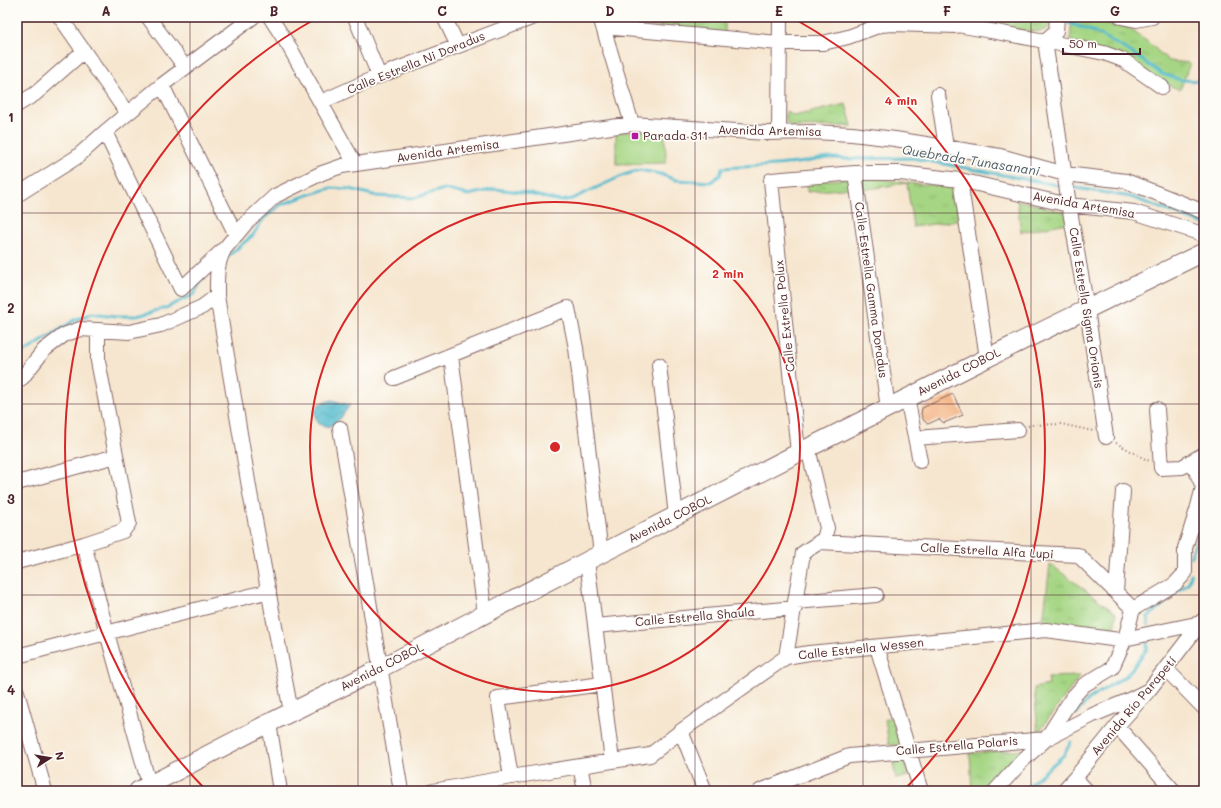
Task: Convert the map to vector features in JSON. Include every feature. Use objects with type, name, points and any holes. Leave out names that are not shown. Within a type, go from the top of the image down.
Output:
[{"type":"main road","name":"Avenida COBOL","points":[[144,788],[907,398],[1204,252]]},
{"type":"street","points":[[60,17],[128,113]]},
{"type":"street","points":[[148,17],[185,67]]},
{"type":"street","points":[[17,196],[77,157],[162,85],[253,17]]},
{"type":"street","points":[[270,17],[290,48],[356,164]]},
{"type":"street","points":[[355,17],[379,76]]},
{"type":"street","points":[[444,17],[458,46]]},
{"type":"street","name":"Calle Estrella Ni Doradus","points":[[321,102],[379,76],[534,17]]},
{"type":"street","points":[[779,132],[780,17]]},
{"type":"street","points":[[924,17],[956,26],[1045,40],[1104,53],[1123,60],[1162,87]]},
{"type":"street","points":[[1045,40],[1056,31],[1057,17]]},
{"type":"street","points":[[1121,17],[1136,20],[1152,17]]},
{"type":"street","points":[[632,124],[602,22],[779,43],[823,43],[848,37],[881,25],[956,26]]},
{"type":"street","name":"Calle Estrella Sigma Orionis","points":[[1045,40],[1069,205],[1087,309],[1106,437]]},
{"type":"street","points":[[17,105],[35,94],[84,51]]},
{"type":"street","points":[[162,85],[236,235]]},
{"type":"street","points":[[938,95],[946,147]]},
{"type":"street","name":"Avenida Artemisa","points":[[105,132],[181,289],[226,246],[247,222],[275,196],[322,173],[342,166],[632,124],[766,133],[814,132],[852,134],[946,147],[1000,156],[1066,182],[1126,180],[1204,212]]},
{"type":"street","name":"Avenida Artemisa","points":[[772,180],[855,173],[900,172],[960,180],[1069,205],[1134,212],[1204,237]]},
{"type":"street","name":"Calle Estrella Gamma Doradus","points":[[855,173],[888,408]]},
{"type":"street","name":"Calle Extrella Polux","points":[[772,180],[803,451],[827,528],[824,539],[818,542]]},
{"type":"street","points":[[960,180],[987,358]]},
{"type":"street","points":[[226,246],[220,258],[217,270],[217,296],[250,493],[291,712]]},
{"type":"street","points":[[17,381],[22,378],[44,350],[64,335],[80,329],[129,332],[161,325],[202,307],[217,296]]},
{"type":"street","points":[[394,378],[568,308],[576,348],[594,558],[595,626],[612,762]]},
{"type":"street","points":[[17,562],[84,544],[124,531],[129,523],[98,361],[98,330]]},
{"type":"street","points":[[451,356],[485,614]]},
{"type":"street","points":[[659,365],[676,516]]},
{"type":"street","points":[[907,398],[920,461]]},
{"type":"street","points":[[995,791],[1023,760],[1046,739],[1072,698],[1084,685],[1112,668],[1125,639],[1133,609],[1175,584],[1185,573],[1185,548],[1203,487],[1198,458],[1182,467],[1161,468],[1157,409]]},
{"type":"street","points":[[340,428],[401,791]]},
{"type":"street","points":[[916,438],[1018,430]]},
{"type":"street","points":[[17,483],[116,456]]},
{"type":"street","points":[[1116,592],[1123,491]]},
{"type":"street","points":[[786,657],[803,553],[818,542]]},
{"type":"street","name":"Calle Estrella Alfa Lupi","points":[[818,542],[1078,555],[1133,609]]},
{"type":"street","points":[[84,544],[144,788]]},
{"type":"street","points":[[17,656],[269,591]]},
{"type":"street","name":"Calle Estrella Shaula","points":[[595,626],[876,595]]},
{"type":"street","name":"Calle Estrella Wessen","points":[[433,791],[497,785],[511,776],[650,756],[681,731],[786,657],[809,653],[1046,630],[1119,640],[1203,621]]},
{"type":"street","name":"Avenida Río Parapetí","points":[[1063,791],[1149,690],[1203,621]]},
{"type":"street","points":[[877,647],[921,791]]},
{"type":"street","points":[[1166,669],[1204,708]]},
{"type":"street","points":[[511,776],[498,698],[602,684]]},
{"type":"street","name":"Calle Estrella Polaris","points":[[760,791],[849,756],[1046,739],[1093,715],[1149,690]]},
{"type":"street","points":[[17,692],[45,791]]},
{"type":"street","points":[[269,723],[280,791]]},
{"type":"street","points":[[1117,726],[1174,791]]},
{"type":"street","points":[[681,731],[705,791]]},
{"type":"street","points":[[580,766],[585,791]]},
{"type":"street","points":[[1075,778],[1087,791]]},
{"type":"path","points":[[1018,430],[1032,425],[1061,424],[1094,431],[1161,468]]},
{"type":"green space","points":[[607,17],[725,17],[725,33],[617,23]]},
{"type":"green space","points":[[951,17],[1051,17],[1048,28],[1038,31],[1028,31]]},
{"type":"green space","points":[[1072,17],[1103,17],[1130,29],[1149,43],[1169,61],[1190,63],[1180,90],[1070,40]]},
{"type":"green space","points":[[846,104],[852,126],[793,127],[787,124],[786,111],[794,116]]},
{"type":"green space","points":[[665,130],[666,163],[616,164],[616,132]]},
{"type":"green space","points":[[861,176],[907,183],[862,190]]},
{"type":"green space","points":[[851,179],[851,188],[807,192],[807,181]]},
{"type":"green space","points":[[907,183],[955,187],[960,220],[913,227]]},
{"type":"green space","points":[[1017,200],[1065,212],[1067,223],[1021,232]]},
{"type":"green space","points":[[1050,564],[1116,613],[1114,635],[1043,623]]},
{"type":"green space","points":[[1080,676],[1038,733],[1034,688],[1049,685],[1048,677]]},
{"type":"green space","points":[[893,717],[901,745],[889,745],[885,719]]},
{"type":"green space","points":[[1023,750],[997,775],[986,791],[972,791],[970,753]]},
{"type":"green space","points":[[904,757],[909,776],[896,779],[892,758]]},
{"type":"water","points":[[332,400],[350,405],[340,419],[329,427],[318,424],[314,413],[319,404]]},
{"type":"building","points":[[953,394],[963,415],[944,423],[939,419],[928,424],[924,421],[921,414],[922,408]]},
{"type":"waterway","points":[[992,17],[997,19],[1036,20]]},
{"type":"waterway","points":[[1066,22],[1095,32],[1129,51],[1162,74],[1181,80],[1204,81]]},
{"type":"waterway","name":"Quebrada Tunasanani","points":[[227,257],[253,235],[264,218],[280,205],[331,188],[350,189],[377,196],[414,198],[444,189],[468,195],[495,189],[521,192],[560,201],[572,199],[624,175],[640,170],[660,174],[676,180],[711,182],[720,175],[722,168],[784,164],[833,158],[912,158],[1062,186]]},
{"type":"waterway","name":"Quebrada Tunasanani","points":[[1070,187],[1131,197],[1204,224]]},
{"type":"waterway","name":"Quebrada Tunasanani","points":[[17,357],[75,320],[92,313],[116,316],[137,316],[166,308],[194,294],[204,276]]},
{"type":"waterway","points":[[1191,557],[1196,543],[1204,531]]},
{"type":"waterway","points":[[1148,625],[1148,617],[1177,591],[1184,587],[1189,582],[1191,574]]},
{"type":"waterway","points":[[1076,714],[1089,699],[1127,675],[1147,649],[1147,643]]},
{"type":"waterway","points":[[1022,791],[1064,755],[1071,742]]},
{"type":"place","name":"Parada 311","points":[[635,136]]}]
